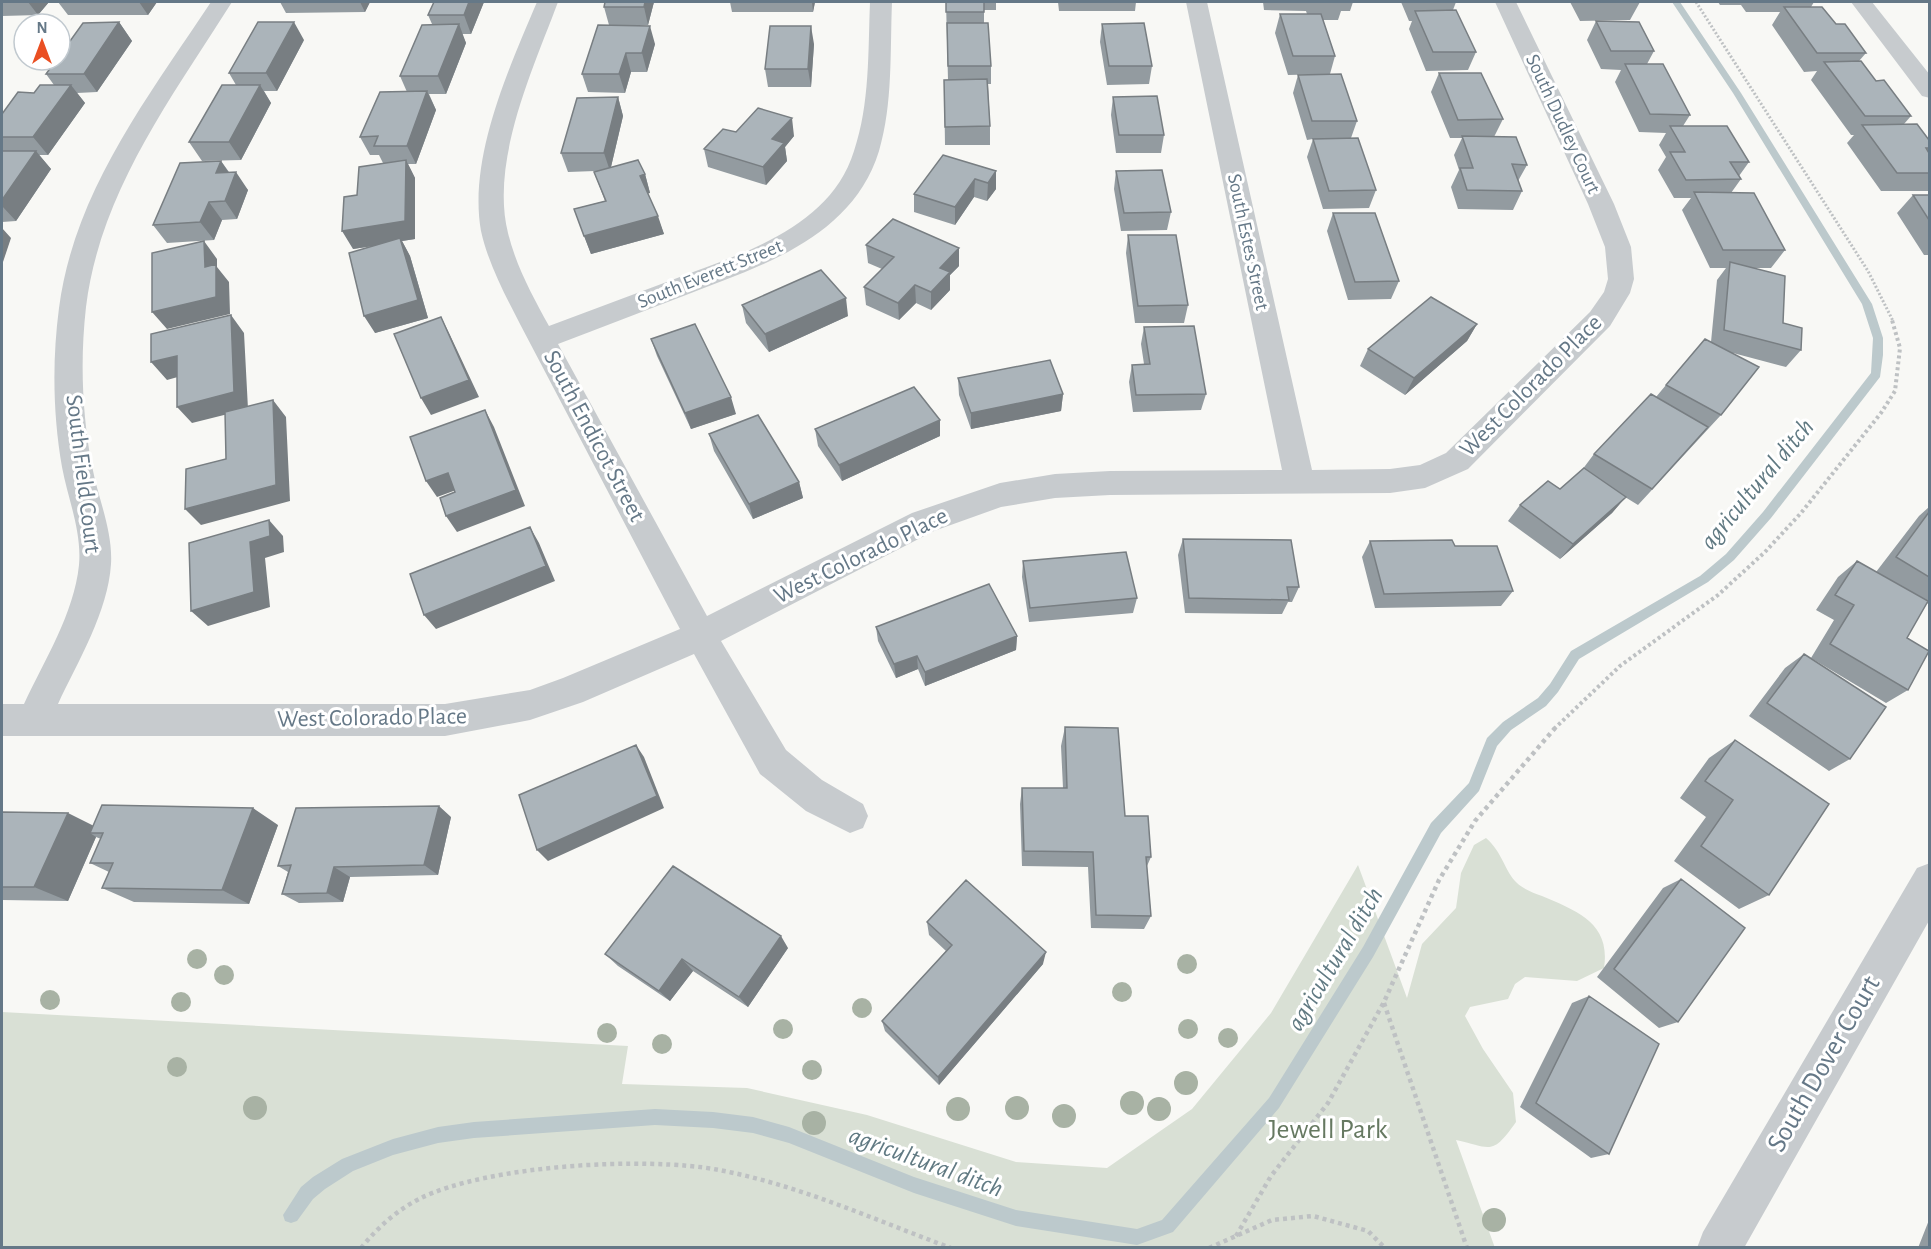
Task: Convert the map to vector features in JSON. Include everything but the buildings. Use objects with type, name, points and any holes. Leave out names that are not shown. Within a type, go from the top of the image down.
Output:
[{"type":"street","name":"South Field Court","points":[[34,720],[86,599],[95,566],[93,539],[77,466],[72,425],[70,347],[75,286],[88,235],[110,184],[135,139],[221,2]]},
{"type":"street","name":"South Endicot Street","points":[[547,2],[501,129],[491,182],[492,218],[502,257],[699,636],[773,762],[786,776],[824,803],[850,816]]},
{"type":"street","name":"South Everett Street","points":[[543,339],[781,246],[819,220],[846,195],[859,174],[874,130],[881,2]]},
{"type":"street","name":"South Estes Street","points":[[1196,2],[1300,483]]},
{"type":"street","name":"South Dudley Court","points":[[1505,2],[1601,204],[1618,248]]},
{"type":"street","points":[[1861,2],[1929,90]]},
{"type":"street","name":"West Colorado Place","points":[[2,720],[445,720],[520,707],[571,691],[699,636],[923,522],[1000,495],[1055,486],[1110,483],[1300,483],[1404,479],[1438,472],[1457,461],[1609,307],[1621,279],[1618,248]]},
{"type":"street","name":"South Dover Court","points":[[1719,1248],[1929,881]]},
{"type":"path","points":[[1236,1236],[1271,1176],[1328,1102],[1384,1002],[1440,880],[1475,821],[1521,765],[1570,712],[1620,666],[1718,595],[1765,552],[1815,495],[1881,413],[1895,391],[1900,348],[1895,325],[1885,301],[1696,2]]},
{"type":"path","points":[[1384,1002],[1467,1248]]},
{"type":"path","points":[[361,1248],[382,1223],[401,1208],[448,1187],[506,1173],[644,1163],[718,1170],[760,1181],[951,1248]]},
{"type":"path","points":[[1209,1248],[1272,1220],[1313,1216],[1368,1232],[1385,1248]]},
{"type":"green space","name":"Jewell Park","points":[[1486,838],[1519,885],[1567,907],[1589,921],[1597,929],[1605,953],[1604,968],[1577,981],[1525,977],[1515,984],[1508,999],[1470,1007],[1465,1016],[1483,1049],[1513,1093],[1516,1122],[1496,1145],[1484,1147],[1456,1140],[1495,1248],[2,1247],[2,1012],[628,1046],[622,1084],[747,1088],[867,1115],[1016,1162],[1107,1168],[1192,1109],[1271,1013],[1358,865],[1407,998],[1422,944],[1456,908],[1461,873],[1474,845]]},
{"type":"waterway","name":"agricultural ditch","points":[[291,1215],[307,1193],[319,1183],[348,1165],[393,1147],[438,1135],[474,1130],[655,1117],[753,1125],[789,1135],[914,1185],[1016,1218],[1137,1237],[1167,1226],[1274,1103],[1368,952],[1436,828],[1474,787],[1492,742],[1507,726],[1542,702],[1575,655],[1704,579],[1730,557],[1767,515],[1876,374],[1878,338],[1867,304],[1737,93],[1676,2]]}]
